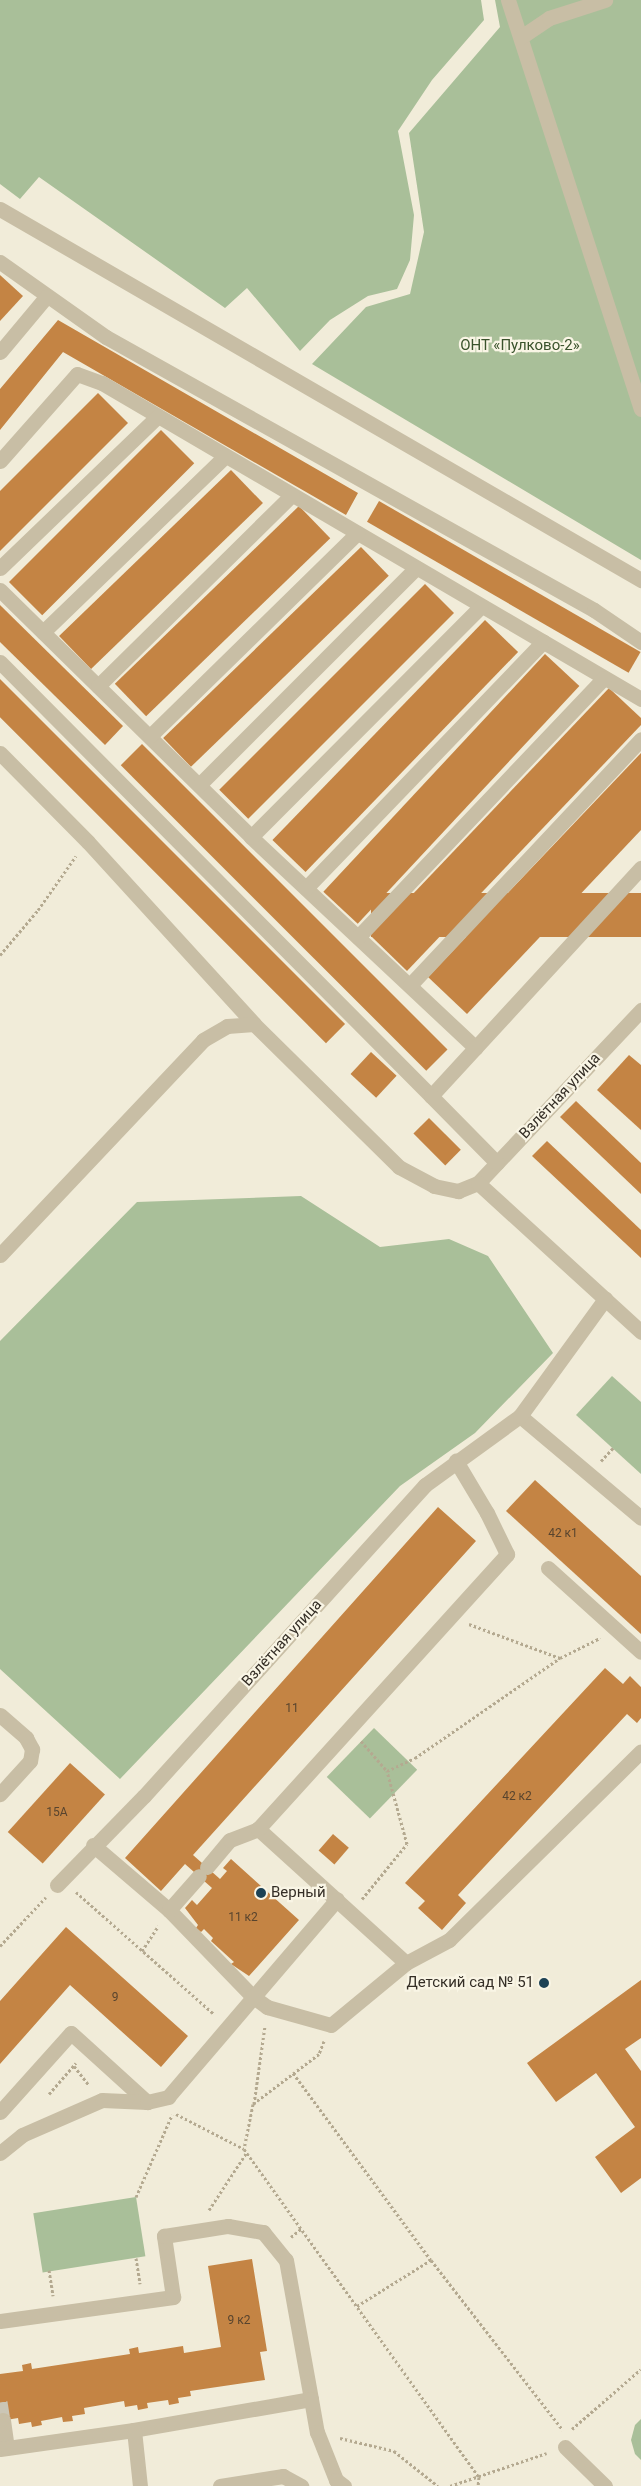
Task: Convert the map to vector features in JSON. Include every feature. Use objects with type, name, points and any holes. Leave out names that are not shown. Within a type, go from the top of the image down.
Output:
[{"type":"street","points":[[508,0],[641,409]]},
{"type":"street","points":[[521,37],[549,18],[605,0]]},
{"type":"street","points":[[0,209],[641,580]]},
{"type":"street","points":[[0,262],[106,337],[594,610],[641,642]]},
{"type":"street","points":[[0,352],[46,296]]},
{"type":"street","points":[[0,461],[77,374],[102,383],[641,699]]},
{"type":"street","points":[[0,568],[158,416]]},
{"type":"street","points":[[43,632],[225,456]]},
{"type":"street","points":[[98,686],[292,495]]},
{"type":"street","points":[[150,736],[357,534]]},
{"type":"street","points":[[199,785],[416,568]]},
{"type":"street","points":[[0,590],[251,837],[476,1048]]},
{"type":"street","points":[[251,837],[481,606]]},
{"type":"street","points":[[306,888],[543,642]]},
{"type":"street","points":[[0,662],[497,1164]]},
{"type":"street","points":[[358,937],[604,678]]},
{"type":"street","points":[[410,985],[641,739]]},
{"type":"street","points":[[0,753],[88,842],[218,981],[254,1024],[399,1166],[434,1186],[458,1191],[478,1182],[641,1332]]},
{"type":"street","points":[[431,1096],[641,868]]},
{"type":"street","name":"Взлётная улица","points":[[478,1182],[641,1010]]},
{"type":"street","points":[[0,1255],[203,1040],[227,1026],[254,1024]]},
{"type":"street","name":"Взлётная улица","points":[[60,1882],[93,1845],[144,1796],[425,1485],[520,1416],[605,1299]]},
{"type":"street","points":[[520,1416],[641,1518]]},
{"type":"street","points":[[169,1910],[230,1840],[258,1830],[507,1554],[488,1513],[456,1461]]},
{"type":"street","points":[[548,1568],[641,1652]]},
{"type":"street","points":[[0,1715],[32,1749],[30,1761],[0,1794]]},
{"type":"street","points":[[93,1845],[169,1910],[252,1996],[267,2007],[331,2025],[406,1963],[450,1940],[641,1750]]},
{"type":"street","points":[[258,1830],[406,1963]]},
{"type":"street","points":[[0,2153],[22,2135],[56,2118],[102,2100],[148,2102],[168,2097],[252,1996],[337,1900]]},
{"type":"street","points":[[0,2112],[70,2033],[148,2102]]},
{"type":"street","points":[[0,2321],[173,2297],[164,2236],[228,2226],[263,2232],[286,2260],[317,2432],[336,2480],[344,2486]]},
{"type":"street","points":[[3,2420],[3,2448],[134,2430],[311,2399]]},
{"type":"street","points":[[134,2430],[140,2486]]},
{"type":"street","points":[[565,2439],[605,2486]]},
{"type":"street","points":[[220,2486],[283,2476],[301,2486]]},
{"type":"path","points":[[0,955],[88,842]]},
{"type":"path","points":[[450,1617],[560,1658]]},
{"type":"path","points":[[387,1771],[415,1758],[560,1658],[616,1630]]},
{"type":"path","points":[[349,1729],[387,1771],[407,1844],[351,1913]]},
{"type":"path","points":[[0,1946],[60,1882],[227,2026]]},
{"type":"path","points":[[142,1951],[169,1910]]},
{"type":"path","points":[[208,2211],[246,2150],[267,2007]]},
{"type":"path","points":[[254,2104],[319,2054],[331,2025]]},
{"type":"path","points":[[49,2094],[89,2049]]},
{"type":"path","points":[[74,2066],[102,2100]]},
{"type":"path","points":[[293,2073],[565,2439]]},
{"type":"path","points":[[30,2078],[49,2094],[56,2118]]},
{"type":"path","points":[[136,2197],[173,2112],[246,2150],[479,2477],[478,2486]]},
{"type":"path","points":[[292,2236],[302,2228]]},
{"type":"path","points":[[136,2258],[138,2273]]},
{"type":"path","points":[[358,2306],[431,2260]]},
{"type":"path","points":[[50,2270],[52,2285]]},
{"type":"path","points":[[317,2432],[394,2452],[438,2486]]},
{"type":"green space","points":[[0,0],[481,0],[484,20],[432,80],[398,131],[414,215],[410,260],[397,289],[368,296],[330,320],[300,351],[247,288],[225,308],[39,177],[20,199],[0,184]]},
{"type":"green space","name":"ОНТ «Пулково-2»","points":[[495,0],[641,0],[641,560],[312,364],[366,307],[410,294],[424,232],[409,133],[500,27]]},
{"type":"green space","points":[[301,1196],[380,1247],[449,1239],[488,1256],[553,1353],[475,1433],[400,1486],[120,1779],[0,1669],[0,1341],[137,1202]]},
{"type":"green space","points":[[612,1376],[641,1402],[641,1474],[576,1415]]},
{"type":"green space","points":[[374,1728],[417,1770],[370,1819],[327,1777]]},
{"type":"green space","points":[[136,2197],[145,2256],[43,2273],[33,2213]]},
{"type":"green space","points":[[641,2419],[641,2460],[635,2454],[631,2440],[635,2425]]},
{"type":"building","points":[[0,275],[23,296],[0,321]]},
{"type":"building","points":[[58,320],[358,493],[346,515],[63,352],[0,430],[0,389]]},
{"type":"building","points":[[98,393],[128,423],[0,551],[0,491]]},
{"type":"building","points":[[161,430],[194,463],[42,615],[9,582]]},
{"type":"building","points":[[231,470],[263,503],[91,669],[59,636]]},
{"type":"building","points":[[379,501],[641,652],[629,673],[367,522]]},
{"type":"building","points":[[299,506],[330,538],[146,716],[115,684]]},
{"type":"building","points":[[361,547],[389,576],[191,767],[163,738]]},
{"type":"building","points":[[425,584],[454,613],[248,819],[219,790]]},
{"type":"building","points":[[0,605],[123,726],[105,745],[0,642]]},
{"type":"building","points":[[485,620],[518,652],[306,872],[272,840]]},
{"type":"building","points":[[545,654],[579,686],[358,924],[323,892]]},
{"type":"building","points":[[0,679],[345,1024],[326,1043],[0,717]]},
{"type":"building","points":[[609,688],[641,718],[641,725],[407,971],[372,937]]},
{"type":"building","points":[[142,744],[447,1049],[426,1071],[121,765]]},
{"type":"building","points":[[641,753],[641,830],[467,1014],[428,977]]},
{"type":"building","points":[[371,893],[641,893],[641,937],[371,937]]},
{"type":"building","points":[[371,1052],[397,1076],[376,1098],[351,1074]]},
{"type":"building","points":[[629,1055],[641,1065],[641,1130],[597,1090]]},
{"type":"building","points":[[576,1101],[641,1163],[641,1194],[560,1117]]},
{"type":"building","points":[[429,1118],[461,1150],[445,1165],[413,1134]]},
{"type":"building","points":[[547,1141],[641,1230],[641,1258],[532,1156]]},
{"type":"building","points":[[535,1480],[641,1576],[641,1634],[506,1511]]},
{"type":"building","points":[[438,1507],[476,1541],[193,1855],[220,1879],[227,1871],[223,1868],[231,1859],[299,1920],[249,1976],[231,1964],[234,1962],[211,1941],[213,1938],[204,1929],[201,1932],[196,1928],[198,1925],[185,1908],[192,1900],[197,1905],[212,1888],[185,1864],[161,1891],[125,1858]]},
{"type":"building","points":[[605,1668],[623,1684],[630,1676],[641,1687],[641,1718],[637,1723],[627,1714],[458,1895],[466,1903],[442,1930],[418,1908],[425,1901],[405,1883]]},
{"type":"building","points":[[70,1763],[105,1794],[43,1864],[8,1832]]},
{"type":"building","points":[[333,1834],[349,1848],[334,1864],[319,1851]]},
{"type":"building","points":[[66,1927],[188,2036],[161,2067],[70,1985],[0,2064],[0,2001]]},
{"type":"building","points":[[641,1980],[641,2038],[625,2049],[641,2071],[641,2178],[621,2193],[595,2157],[635,2127],[596,2073],[556,2102],[527,2063]]},
{"type":"building","points":[[252,2259],[267,2351],[260,2352],[265,2380],[190,2391],[191,2396],[178,2398],[179,2403],[169,2405],[168,2400],[147,2403],[148,2408],[138,2410],[137,2405],[125,2407],[124,2401],[84,2408],[85,2414],[72,2416],[73,2421],[63,2422],[62,2417],[41,2421],[42,2425],[32,2427],[31,2422],[19,2424],[18,2418],[0,2421],[0,2374],[23,2371],[22,2365],[31,2363],[32,2369],[130,2354],[129,2349],[138,2347],[139,2353],[183,2346],[184,2353],[221,2347],[208,2266]]},
{"type":"tunnel","points":[[0,2402],[3,2420]]},
{"type":"place","name":"Верный","points":[[261,1893]]},
{"type":"place","name":"Детский сад № 51","points":[[544,1983]]}]
